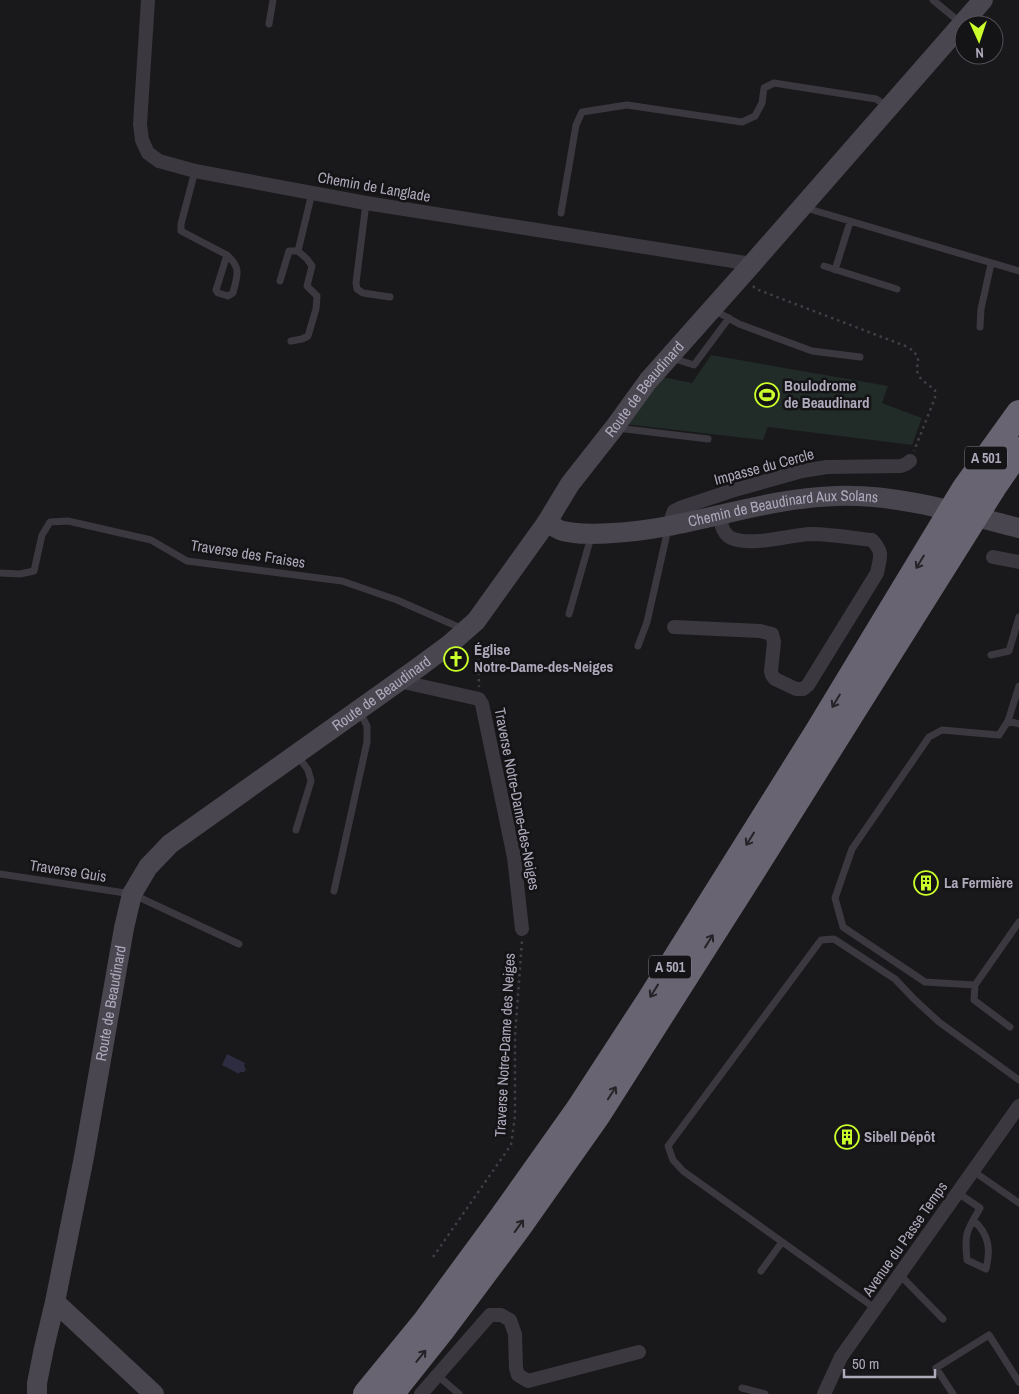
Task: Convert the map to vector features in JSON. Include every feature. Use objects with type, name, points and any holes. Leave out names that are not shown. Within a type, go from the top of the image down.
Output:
[{"type":"highway","name":"A 501","points":[[366,1394],[431,1314],[578,1110],[818,731],[965,488],[1019,413]]},
{"type":"highway","name":"A 501","points":[[391,1394],[442,1330],[518,1228],[597,1116],[988,495],[1019,450]]},
{"type":"street","name":"Chemin de Langlade","points":[[148,0],[140,124],[142,140],[148,153],[158,161],[195,171],[366,203],[752,264]]},
{"type":"street","name":"Route de Beaudinard","points":[[970,15],[983,0]]},
{"type":"street","name":"Route de Beaudinard","points":[[37,1394],[37,1384],[44,1348],[84,1157],[124,928],[132,894],[148,867],[170,844],[450,644],[471,632],[476,621],[547,522],[570,484],[648,381],[669,357],[720,313],[752,264],[954,33]]},
{"type":"street","name":"Impasse du Cercle","points":[[668,527],[674,511],[731,491],[827,466],[900,466],[910,461]]},
{"type":"street","name":"Chemin de Beaudinard Aux Solans","points":[[547,522],[562,531],[592,534],[633,532],[668,527],[805,498],[838,496],[880,498],[920,504],[1011,526]]},
{"type":"street","points":[[674,626],[760,631],[772,634],[774,642],[772,675],[796,689],[803,689],[808,685],[877,573],[881,554],[879,548],[872,540],[811,534],[754,541],[734,539],[722,529],[720,515]]},
{"type":"street","points":[[993,557],[1019,562]]},
{"type":"street","name":"Traverse Notre-Dame-des-Neiges","points":[[398,681],[478,698],[482,704],[514,857],[522,929]]},
{"type":"street","name":"Avenue du Passe Temps","points":[[824,1394],[841,1357],[1019,1106]]},
{"type":"street","points":[[54,1302],[154,1394]]},
{"type":"street","points":[[421,1394],[490,1315],[501,1315],[510,1320],[515,1334],[518,1375],[528,1381],[639,1352]]},
{"type":"lane","points":[[269,24],[273,0]]},
{"type":"lane","points":[[933,0],[954,17]]},
{"type":"lane","points":[[561,213],[576,125],[582,112],[626,105],[742,122],[755,116],[762,102],[764,88],[774,83],[876,99],[889,107]]},
{"type":"lane","points":[[195,171],[180,224],[181,231],[222,251],[227,255],[234,262],[238,273],[233,293],[228,296],[218,293],[216,290],[227,255]]},
{"type":"lane","points":[[298,251],[312,193]]},
{"type":"lane","points":[[366,203],[356,283],[357,289],[363,293],[390,297]]},
{"type":"lane","points":[[803,207],[1019,272]]},
{"type":"lane","points":[[835,270],[850,222]]},
{"type":"lane","points":[[280,281],[289,251],[298,251],[312,266],[307,286],[317,296],[316,309],[308,336],[290,341]]},
{"type":"lane","points":[[980,327],[981,309],[991,264]]},
{"type":"lane","points":[[824,266],[898,289]]},
{"type":"lane","points":[[720,313],[739,324],[812,351],[860,357]]},
{"type":"lane","points":[[614,428],[708,439]]},
{"type":"lane","name":"Traverse des Fraises","points":[[0,573],[20,574],[34,571],[42,535],[50,522],[68,521],[151,540],[187,561],[342,581],[397,600],[471,632]]},
{"type":"lane","points":[[638,646],[647,622],[668,527]]},
{"type":"lane","points":[[569,614],[592,534]]},
{"type":"lane","points":[[991,655],[1009,651],[1019,617]]},
{"type":"lane","points":[[975,985],[925,982],[843,927],[835,898],[852,849],[929,737],[942,730],[999,735],[1008,721],[1019,686]]},
{"type":"lane","points":[[334,891],[368,742],[367,726],[359,709]]},
{"type":"lane","points":[[1008,721],[1019,724]]},
{"type":"lane","points":[[296,830],[311,781],[308,770],[297,754]]},
{"type":"lane","name":"Traverse Guis","points":[[0,874],[132,894],[239,944]]},
{"type":"lane","points":[[1010,1027],[974,1000],[975,985],[1019,922]]},
{"type":"lane","points":[[876,1309],[683,1171],[673,1160],[668,1146],[821,940],[834,939],[895,979],[939,1022],[1019,1080]]},
{"type":"lane","points":[[973,1172],[1019,1203]]},
{"type":"lane","points":[[958,1192],[980,1208],[973,1220],[968,1230],[964,1241],[967,1260],[986,1269],[989,1256],[988,1240],[979,1225],[973,1220]]},
{"type":"lane","points":[[761,1271],[782,1242]]},
{"type":"lane","points":[[900,1275],[943,1319]]},
{"type":"lane","points":[[953,1394],[936,1368],[989,1335],[1019,1382]]},
{"type":"lane","points":[[437,1375],[460,1394]]},
{"type":"lane","points":[[742,1388],[765,1394]]},
{"type":"path","points":[[471,632],[478,642],[478,698]]},
{"type":"path","name":"Traverse Notre-Dame des Neiges","points":[[433,1257],[511,1145],[515,1116],[515,1036],[522,929]]},
{"type":"shaded area","name":"Boulodrome de Beaudinard","points":[[711,355],[888,386],[882,403],[922,418],[912,445],[768,427],[763,440],[624,424],[663,377],[692,383]]},
{"type":"shaded area","points":[[227,1054],[245,1063],[246,1070],[239,1074],[222,1065]]},
{"type":"place","name":"Boulodrome de Beaudinard","points":[[767,395]]},
{"type":"place","name":"Église Notre-Dame-des-Neiges","points":[[456,659]]},
{"type":"place","name":"La Fermière","points":[[926,883]]},
{"type":"place","name":"Sibell Dépôt","points":[[847,1137]]}]
